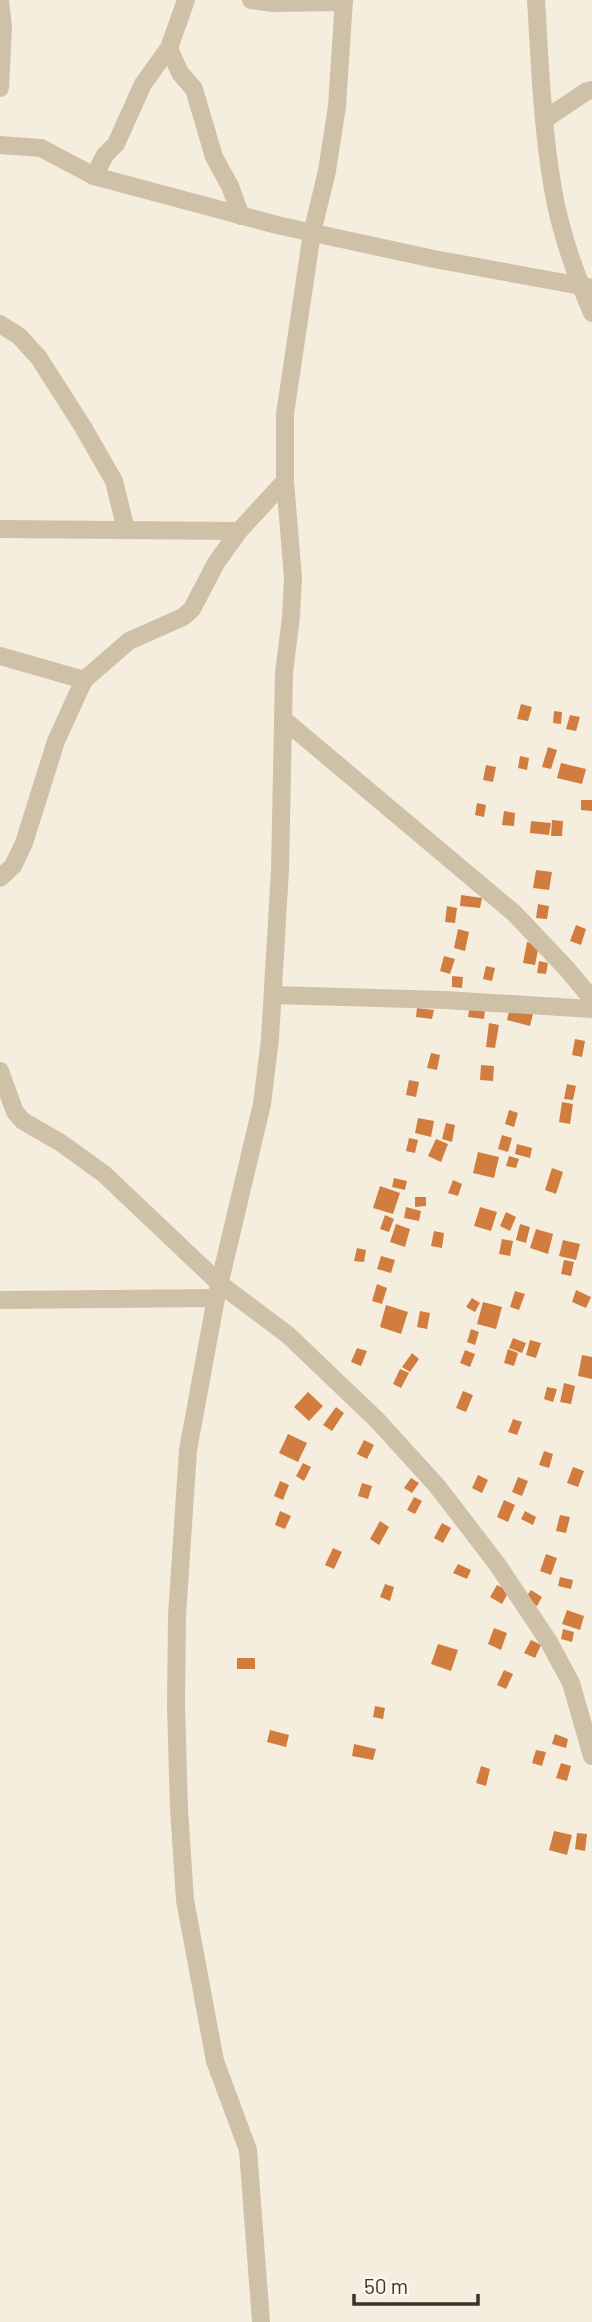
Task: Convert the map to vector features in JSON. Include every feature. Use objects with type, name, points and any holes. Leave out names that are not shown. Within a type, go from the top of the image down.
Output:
[{"type":"street","points":[[94,176],[105,155],[116,145],[143,84],[169,48],[186,1],[167,0]]},
{"type":"street","points":[[251,0],[273,3],[344,1],[337,106],[327,171],[312,233],[285,414],[285,481],[293,578],[284,673],[282,824],[274,995],[262,1104],[218,1291],[187,1464],[177,1615],[179,1809],[186,1900],[215,2061],[248,2150],[261,2322]]},
{"type":"street","points":[[536,0],[544,120],[553,191],[572,265],[586,286],[592,313]]},
{"type":"street","points":[[0,1],[3,27],[0,88]]},
{"type":"street","points":[[169,48],[175,66],[194,89],[214,157],[230,186],[241,216]]},
{"type":"street","points":[[544,120],[592,90]]},
{"type":"street","points":[[0,145],[41,148],[94,176],[241,216],[434,259],[586,286]]},
{"type":"street","points":[[0,324],[19,336],[39,358],[83,427],[114,481],[126,530]]},
{"type":"street","points":[[0,878],[13,866],[24,843],[56,741],[84,680],[129,641],[183,617],[192,609],[216,563],[239,531],[285,481]]},
{"type":"street","points":[[0,529],[239,531]]},
{"type":"street","points":[[0,656],[84,680]]},
{"type":"street","points":[[283,719],[514,913],[568,968],[592,999]]},
{"type":"street","points":[[274,995],[592,1009]]},
{"type":"street","points":[[0,1071],[15,1112],[23,1121],[61,1143],[104,1174],[218,1291],[288,1335],[377,1420],[497,1563],[549,1642],[571,1683],[592,1756]]},
{"type":"street","points":[[0,1300],[218,1291]]},
{"type":"building","points":[[521,704],[532,707],[528,721],[517,719]]},
{"type":"building","points":[[554,711],[562,712],[561,724],[553,723]]},
{"type":"building","points":[[570,715],[580,717],[576,731],[566,729]]},
{"type":"building","points":[[548,747],[557,750],[551,769],[542,767]]},
{"type":"building","points":[[520,756],[529,758],[527,770],[518,768]]},
{"type":"building","points":[[561,763],[586,769],[582,784],[557,778]]},
{"type":"building","points":[[486,765],[496,767],[493,782],[483,780]]},
{"type":"building","points":[[581,800],[592,800],[592,811],[581,810]]},
{"type":"building","points":[[477,803],[486,805],[484,817],[475,815]]},
{"type":"building","points":[[504,811],[515,813],[514,826],[502,825]]},
{"type":"building","points":[[552,820],[563,821],[562,836],[551,836]]},
{"type":"building","points":[[531,821],[551,823],[549,835],[530,833]]},
{"type":"building","points":[[536,870],[552,872],[549,890],[533,888]]},
{"type":"building","points":[[461,895],[482,898],[480,908],[460,906]]},
{"type":"building","points":[[538,904],[549,906],[547,919],[536,918]]},
{"type":"building","points":[[447,906],[457,908],[455,923],[445,922]]},
{"type":"building","points":[[576,925],[586,929],[581,945],[570,941]]},
{"type":"building","points":[[458,929],[469,932],[465,951],[454,948]]},
{"type":"building","points":[[527,942],[539,945],[535,965],[523,963]]},
{"type":"building","points":[[444,956],[455,959],[450,974],[440,971]]},
{"type":"building","points":[[539,961],[548,963],[546,974],[537,973]]},
{"type":"building","points":[[486,966],[495,968],[492,981],[483,979]]},
{"type":"building","points":[[452,976],[463,977],[462,988],[452,987]]},
{"type":"building","points":[[471,1000],[486,1002],[484,1019],[468,1017]]},
{"type":"building","points":[[511,1004],[534,1010],[530,1026],[507,1020]]},
{"type":"building","points":[[417,1008],[434,1010],[432,1019],[416,1017]]},
{"type":"building","points":[[489,1023],[499,1025],[495,1048],[486,1047]]},
{"type":"building","points":[[575,1039],[585,1041],[582,1057],[572,1055]]},
{"type":"building","points":[[431,1053],[440,1055],[437,1070],[427,1068]]},
{"type":"building","points":[[481,1065],[494,1066],[493,1081],[480,1080]]},
{"type":"building","points":[[409,1080],[419,1082],[416,1097],[406,1095]]},
{"type":"building","points":[[567,1084],[576,1086],[573,1100],[564,1099]]},
{"type":"building","points":[[562,1102],[573,1104],[570,1124],[559,1122]]},
{"type":"building","points":[[509,1110],[518,1113],[514,1127],[505,1124]]},
{"type":"building","points":[[418,1118],[434,1121],[431,1137],[415,1133]]},
{"type":"building","points":[[446,1123],[455,1125],[452,1142],[442,1139]]},
{"type":"building","points":[[502,1135],[512,1138],[508,1152],[498,1149]]},
{"type":"building","points":[[409,1138],[418,1140],[415,1153],[406,1151]]},
{"type":"building","points":[[436,1139],[448,1144],[441,1162],[428,1156]]},
{"type":"building","points":[[517,1144],[532,1148],[530,1158],[515,1154]]},
{"type":"building","points":[[478,1152],[499,1157],[494,1178],[473,1173]]},
{"type":"building","points":[[509,1156],[519,1159],[516,1168],[506,1166]]},
{"type":"building","points":[[552,1168],[563,1172],[556,1194],[545,1190]]},
{"type":"building","points":[[394,1178],[407,1181],[405,1190],[392,1187]]},
{"type":"building","points":[[453,1180],[462,1184],[458,1196],[448,1193]]},
{"type":"building","points":[[380,1186],[400,1193],[393,1214],[373,1208]]},
{"type":"building","points":[[415,1197],[426,1197],[426,1206],[415,1207]]},
{"type":"building","points":[[406,1207],[421,1211],[419,1221],[404,1218]]},
{"type":"building","points":[[480,1207],[497,1212],[491,1231],[474,1226]]},
{"type":"building","points":[[506,1212],[516,1217],[510,1231],[500,1226]]},
{"type":"building","points":[[385,1215],[394,1219],[389,1232],[380,1229]]},
{"type":"building","points":[[396,1224],[410,1229],[405,1247],[390,1242]]},
{"type":"building","points":[[520,1224],[530,1227],[526,1243],[516,1240]]},
{"type":"building","points":[[536,1229],[553,1234],[548,1254],[530,1248]]},
{"type":"building","points":[[434,1231],[444,1233],[442,1248],[431,1246]]},
{"type":"building","points":[[502,1239],[513,1241],[510,1256],[499,1254]]},
{"type":"building","points":[[563,1240],[580,1244],[576,1260],[559,1256]]},
{"type":"building","points":[[357,1248],[366,1250],[364,1262],[354,1261]]},
{"type":"building","points":[[381,1256],[395,1260],[391,1273],[377,1269]]},
{"type":"building","points":[[564,1260],[574,1262],[571,1276],[561,1274]]},
{"type":"building","points":[[377,1284],[387,1288],[382,1304],[372,1301]]},
{"type":"building","points":[[576,1290],[591,1297],[586,1308],[572,1302]]},
{"type":"building","points":[[515,1291],[525,1294],[519,1310],[510,1307]]},
{"type":"building","points":[[472,1298],[480,1303],[475,1312],[466,1307]]},
{"type":"building","points":[[483,1302],[502,1307],[496,1329],[477,1324]]},
{"type":"building","points":[[386,1305],[408,1312],[401,1334],[380,1327]]},
{"type":"building","points":[[420,1311],[430,1313],[427,1329],[417,1327]]},
{"type":"building","points":[[471,1329],[479,1332],[475,1345],[467,1342]]},
{"type":"building","points":[[513,1338],[526,1343],[522,1353],[509,1348]]},
{"type":"building","points":[[530,1340],[541,1343],[536,1358],[526,1355]]},
{"type":"building","points":[[357,1348],[367,1351],[361,1366],[351,1362]]},
{"type":"building","points":[[508,1349],[518,1353],[514,1366],[504,1363]]},
{"type":"building","points":[[465,1350],[475,1354],[470,1367],[460,1363]]},
{"type":"building","points":[[412,1353],[419,1359],[410,1372],[402,1367]]},
{"type":"building","points":[[582,1355],[592,1357],[592,1379],[578,1376]]},
{"type":"building","points":[[400,1369],[409,1373],[401,1388],[393,1384]]},
{"type":"building","points":[[564,1383],[575,1386],[571,1404],[560,1402]]},
{"type":"building","points":[[547,1387],[557,1389],[553,1402],[544,1399]]},
{"type":"building","points":[[463,1391],[473,1395],[466,1412],[456,1408]]},
{"type":"building","points":[[308,1392],[323,1406],[309,1421],[294,1407]]},
{"type":"building","points":[[336,1407],[344,1413],[332,1431],[323,1425]]},
{"type":"building","points":[[513,1419],[522,1422],[517,1435],[508,1432]]},
{"type":"building","points":[[288,1434],[307,1443],[298,1462],[279,1453]]},
{"type":"building","points":[[364,1440],[374,1445],[367,1459],[357,1454]]},
{"type":"building","points":[[544,1451],[553,1454],[549,1468],[539,1465]]},
{"type":"building","points":[[303,1463],[311,1467],[304,1481],[296,1476]]},
{"type":"building","points":[[573,1467],[584,1471],[578,1487],[567,1483]]},
{"type":"building","points":[[478,1475],[488,1480],[482,1493],[472,1488]]},
{"type":"building","points":[[518,1477],[528,1481],[522,1496],[512,1492]]},
{"type":"building","points":[[411,1478],[419,1483],[412,1493],[404,1488]]},
{"type":"building","points":[[280,1481],[289,1485],[283,1500],[274,1496]]},
{"type":"building","points":[[362,1483],[372,1486],[368,1499],[358,1496]]},
{"type":"building","points":[[414,1497],[422,1501],[415,1514],[407,1510]]},
{"type":"building","points":[[504,1500],[515,1505],[508,1522],[497,1517]]},
{"type":"building","points":[[280,1511],[291,1516],[285,1529],[275,1525]]},
{"type":"building","points":[[525,1511],[536,1517],[533,1525],[521,1519]]},
{"type":"building","points":[[560,1515],[570,1517],[566,1533],[556,1531]]},
{"type":"building","points":[[380,1521],[389,1527],[379,1545],[370,1539]]},
{"type":"building","points":[[442,1523],[451,1528],[443,1543],[434,1538]]},
{"type":"building","points":[[333,1548],[342,1552],[334,1569],[325,1565]]},
{"type":"building","points":[[546,1554],[557,1558],[551,1575],[540,1571]]},
{"type":"building","points":[[458,1564],[471,1570],[467,1579],[453,1573]]},
{"type":"building","points":[[560,1577],[573,1580],[571,1589],[558,1586]]},
{"type":"building","points":[[385,1584],[394,1587],[390,1601],[380,1597]]},
{"type":"building","points":[[497,1585],[509,1591],[502,1604],[490,1597]]},
{"type":"building","points":[[531,1590],[542,1597],[537,1606],[525,1598]]},
{"type":"building","points":[[567,1610],[584,1616],[580,1630],[562,1624]]},
{"type":"building","points":[[494,1628],[507,1633],[501,1650],[488,1644]]},
{"type":"building","points":[[563,1629],[574,1632],[572,1642],[561,1639]]},
{"type":"building","points":[[531,1640],[541,1645],[535,1658],[524,1653]]},
{"type":"building","points":[[438,1644],[458,1650],[451,1671],[431,1664]]},
{"type":"building","points":[[237,1658],[255,1658],[255,1669],[237,1669]]},
{"type":"building","points":[[504,1670],[513,1674],[506,1689],[497,1685]]},
{"type":"building","points":[[375,1706],[385,1708],[383,1719],[373,1717]]},
{"type":"building","points":[[270,1730],[289,1735],[286,1747],[267,1742]]},
{"type":"building","points":[[555,1734],[568,1739],[566,1748],[552,1744]]},
{"type":"building","points":[[354,1744],[376,1749],[373,1760],[352,1756]]},
{"type":"building","points":[[536,1750],[546,1752],[542,1766],[532,1763]]},
{"type":"building","points":[[561,1763],[571,1766],[567,1781],[556,1778]]},
{"type":"building","points":[[481,1766],[490,1769],[486,1786],[476,1783]]},
{"type":"building","points":[[554,1831],[572,1835],[567,1855],[549,1850]]},
{"type":"building","points":[[577,1833],[587,1834],[585,1851],[575,1849]]}]
